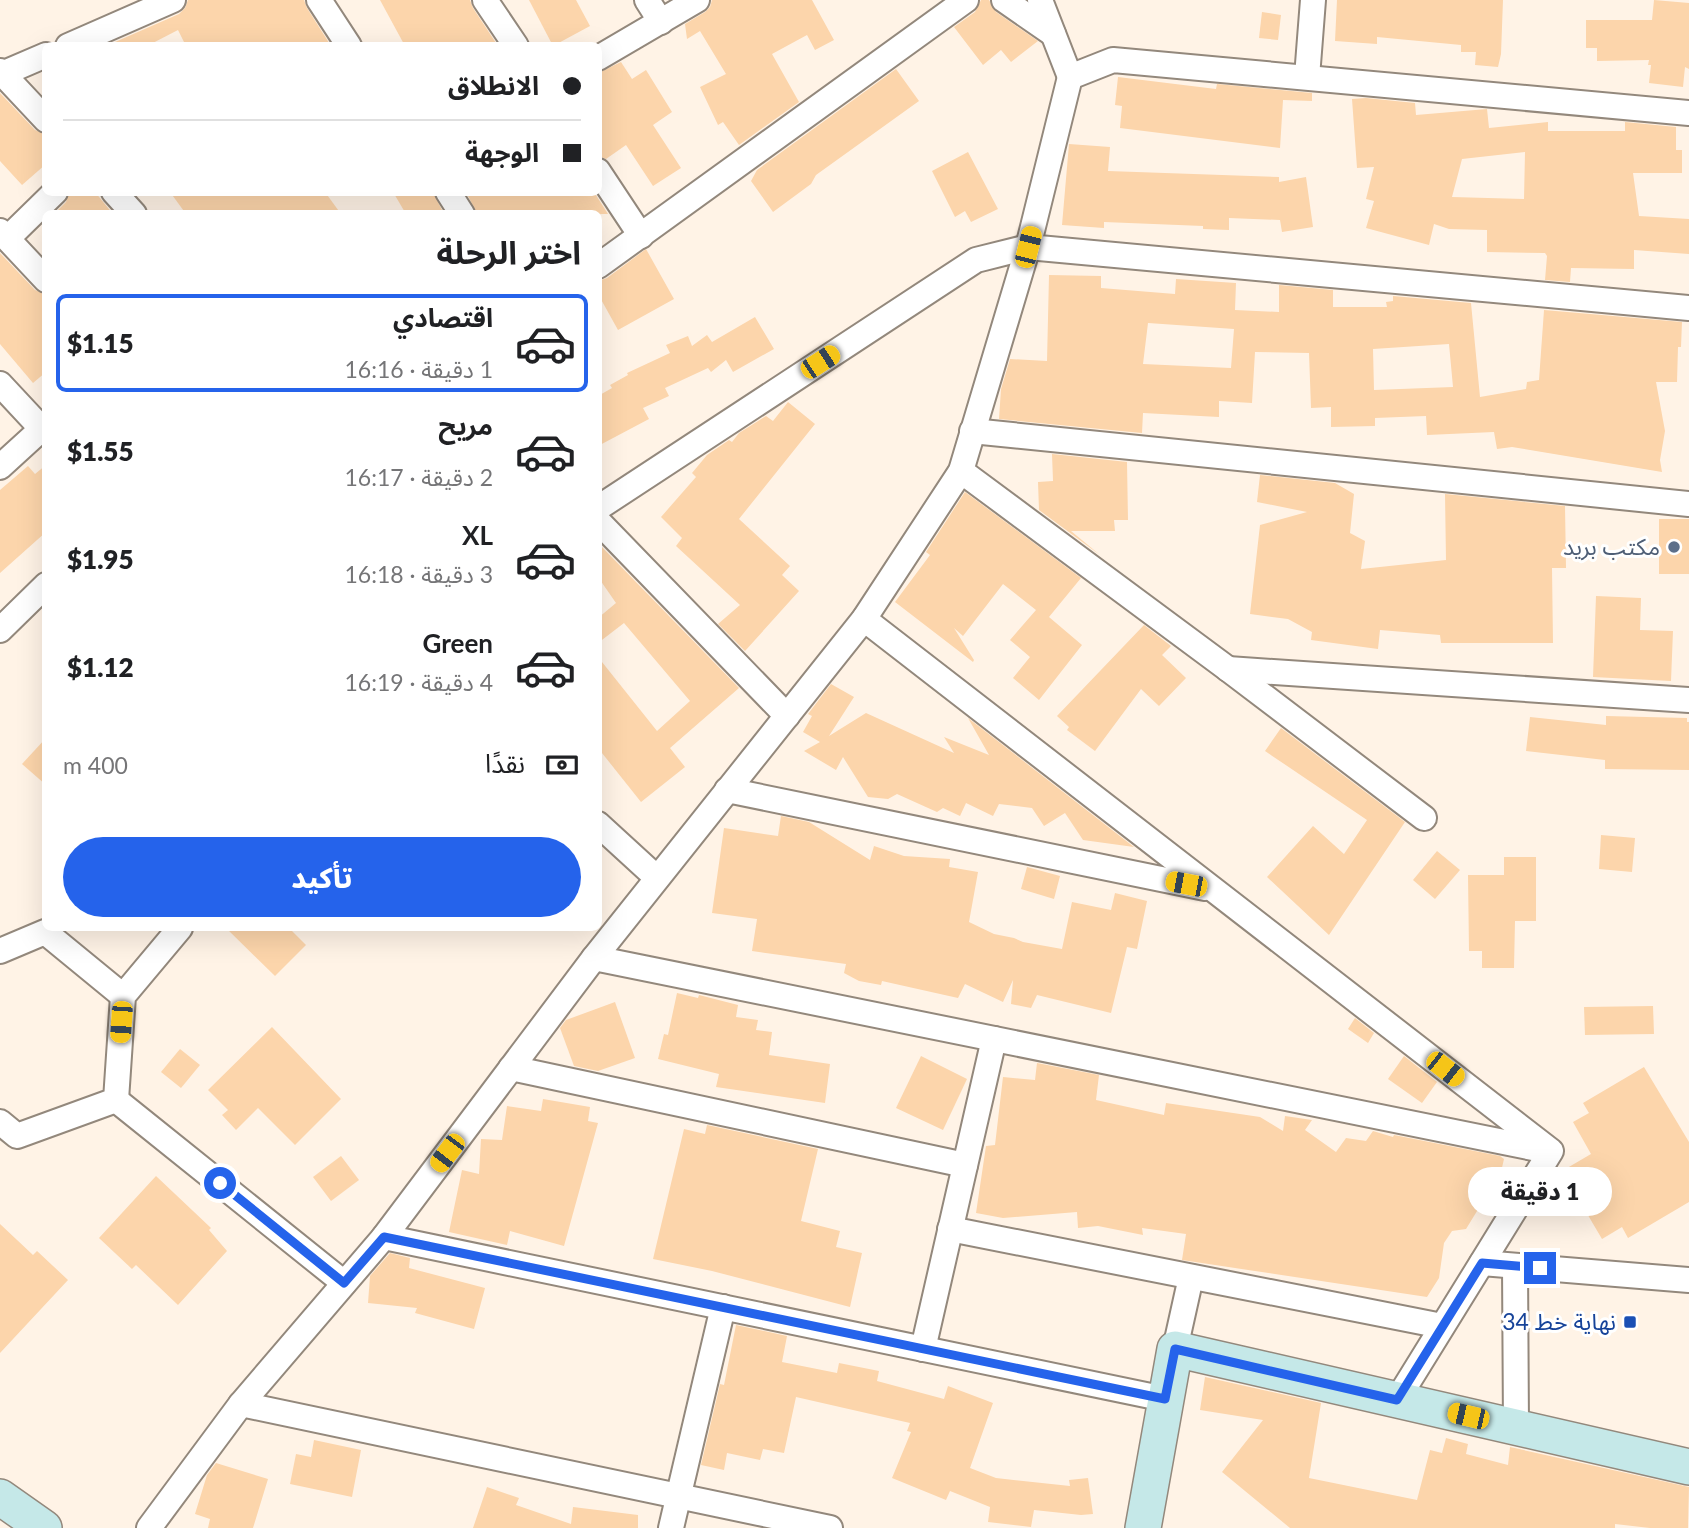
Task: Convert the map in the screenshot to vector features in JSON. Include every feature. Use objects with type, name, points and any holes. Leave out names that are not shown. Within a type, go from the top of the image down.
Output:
[{"type":"street","points":[[77,42],[173,0]]},
{"type":"street","points":[[319,0],[346,42]]},
{"type":"street","points":[[485,0],[513,42]]},
{"type":"street","points":[[647,0],[661,22]]},
{"type":"street","points":[[602,56],[697,0]]},
{"type":"street","points":[[602,264],[966,0]]},
{"type":"street","points":[[1004,0],[1053,34]]},
{"type":"street","points":[[149,1528],[240,1404],[384,1237],[594,958],[864,619],[961,471],[1028,247],[1070,77],[1040,0]]},
{"type":"street","points":[[1307,78],[1313,0]]},
{"type":"street","points":[[42,57],[1,73],[42,116]]},
{"type":"street","points":[[1070,77],[1113,60],[1689,113]]},
{"type":"street","points":[[602,177],[641,236]]},
{"type":"street","points":[[42,276],[4,234],[50,196]]},
{"type":"street","points":[[602,505],[976,260],[1028,247],[1689,308]]},
{"type":"street","points":[[0,384],[42,425]]},
{"type":"street","points":[[0,467],[42,429]]},
{"type":"street","points":[[972,432],[1689,504]]},
{"type":"street","points":[[961,471],[1424,818]]},
{"type":"street","points":[[602,525],[787,716]]},
{"type":"street","points":[[0,630],[42,589]]},
{"type":"street","points":[[864,619],[1551,1151]]},
{"type":"street","points":[[1228,669],[1689,700]]},
{"type":"street","points":[[727,790],[1213,889]]},
{"type":"street","points":[[602,828],[657,878]]},
{"type":"street","points":[[0,951],[44,931]]},
{"type":"street","points":[[47,931],[123,996]]},
{"type":"street","points":[[116,1100],[123,996],[177,931]]},
{"type":"street","points":[[594,958],[1551,1151]]},
{"type":"street","points":[[923,1349],[993,1039]]},
{"type":"street","points":[[511,1069],[965,1165]]},
{"type":"street","points":[[0,1122],[17,1136],[116,1100]]},
{"type":"street","points":[[116,1100],[344,1283]]},
{"type":"street","points":[[1397,1400],[1551,1151]]},
{"type":"street","points":[[950,1229],[1442,1326]]},
{"type":"street","points":[[384,1237],[1165,1399]]},
{"type":"street","points":[[1482,1263],[1689,1280]]},
{"type":"street","points":[[1515,1266],[1516,1427]]},
{"type":"street","points":[[1143,1528],[1165,1399],[1191,1277]]},
{"type":"street","points":[[671,1528],[723,1307]]},
{"type":"street","points":[[1175,1349],[1689,1467]]},
{"type":"street","points":[[240,1404],[830,1528]]},
{"type":"street","points":[[0,1497],[44,1528]]},
{"type":"building","points":[[188,0],[304,0],[328,42],[184,42],[178,30],[155,42],[115,42],[179,14]]},
{"type":"building","points":[[380,0],[470,0],[495,42],[403,42]]},
{"type":"building","points":[[529,0],[576,0],[590,26],[560,42],[551,42]]},
{"type":"building","points":[[712,0],[812,0],[834,40],[815,50],[807,35],[772,54],[799,102],[739,145],[723,122],[718,125],[700,87],[726,74],[700,31],[687,39],[685,24],[705,12]]},
{"type":"building","points":[[981,0],[989,0],[996,12],[1038,41],[1011,62],[1001,50],[983,65],[954,27],[975,12]]},
{"type":"building","points":[[1337,0],[1503,0],[1498,67],[1475,65],[1476,52],[1461,52],[1461,45],[1377,37],[1377,44],[1335,41]]},
{"type":"building","points":[[1654,0],[1689,3],[1689,69],[1685,67],[1683,87],[1649,83],[1649,60],[1597,61],[1597,48],[1586,48],[1586,20],[1652,20]]},
{"type":"building","points":[[1262,12],[1281,15],[1278,40],[1259,38]]},
{"type":"building","points":[[621,62],[632,79],[646,70],[672,112],[653,125],[681,168],[653,186],[626,145],[606,159],[602,158],[602,71]]},
{"type":"building","points":[[896,69],[919,101],[816,175],[811,184],[773,212],[751,181],[757,170]]},
{"type":"building","points":[[1118,77],[1216,89],[1217,84],[1312,93],[1312,101],[1283,100],[1280,148],[1120,128],[1122,106],[1115,105]]},
{"type":"building","points":[[0,93],[35,130],[42,133],[42,168],[22,185],[0,161]]},
{"type":"building","points":[[1352,99],[1415,103],[1416,115],[1487,109],[1489,128],[1548,122],[1548,131],[1625,131],[1625,122],[1676,127],[1676,150],[1682,150],[1682,173],[1633,173],[1639,216],[1689,219],[1689,254],[1634,250],[1634,269],[1571,268],[1570,282],[1545,280],[1545,253],[1487,252],[1487,230],[1449,229],[1434,224],[1429,245],[1366,228],[1374,201],[1366,199],[1374,167],[1357,168]],"holes":[[[1525,152],[1524,199],[1452,197],[1462,159]]]},
{"type":"building","points":[[1069,144],[1110,147],[1108,171],[1279,177],[1279,182],[1306,177],[1313,227],[1282,232],[1280,220],[1229,218],[1229,230],[1203,229],[1203,226],[1104,222],[1104,228],[1062,225]]},
{"type":"building","points":[[968,152],[998,209],[971,222],[965,211],[955,217],[932,171]]},
{"type":"building","points":[[68,196],[98,196],[110,210],[58,210]]},
{"type":"building","points":[[173,196],[328,196],[338,210],[183,210]]},
{"type":"building","points":[[395,196],[435,196],[442,210],[404,210]]},
{"type":"building","points":[[468,196],[597,196],[608,214],[602,214],[602,210],[475,210]]},
{"type":"building","points":[[646,249],[674,299],[618,330],[602,301],[602,280]]},
{"type":"building","points":[[0,253],[35,290],[42,293],[42,375],[33,383],[0,344]]},
{"type":"building","points":[[1049,275],[1101,276],[1101,288],[1175,294],[1176,279],[1236,283],[1235,310],[1279,312],[1279,285],[1333,290],[1333,307],[1387,307],[1386,302],[1393,301],[1393,296],[1471,303],[1480,397],[1526,389],[1527,382],[1539,380],[1544,310],[1682,322],[1677,382],[1656,382],[1665,431],[1660,460],[1662,472],[1512,447],[1497,449],[1494,432],[1427,435],[1426,416],[1375,418],[1375,426],[1331,427],[1331,407],[1311,408],[1309,353],[1255,352],[1252,403],[1219,401],[1219,417],[1143,413],[1142,433],[999,419],[1001,389],[1010,359],[1047,361]],"holes":[[[1148,323],[1234,329],[1231,368],[1143,364]],[[1449,344],[1453,387],[1374,390],[1373,349]]]},
{"type":"building","points":[[755,317],[774,349],[733,372],[726,360],[711,372],[708,368],[665,388],[669,396],[643,408],[649,419],[602,444],[602,394],[612,388],[610,385],[628,375],[627,373],[670,353],[666,345],[688,336],[692,346],[707,335],[712,342]]},
{"type":"building","points":[[788,402],[815,424],[739,519],[790,566],[782,575],[799,591],[745,651],[718,624],[740,605],[676,546],[682,538],[661,517],[696,477],[692,473],[707,455],[729,440],[732,442],[739,433],[766,416],[773,421]]},
{"type":"building","points":[[1052,454],[1127,462],[1128,520],[1114,520],[1115,531],[1071,531],[1100,555],[1039,510],[1038,482],[1053,481]]},
{"type":"building","points":[[28,466],[35,474],[42,468],[42,536],[0,573],[0,490]]},
{"type":"building","points":[[1260,475],[1335,483],[1354,494],[1350,533],[1365,541],[1361,569],[1446,560],[1445,494],[1565,506],[1566,568],[1552,568],[1553,643],[1441,643],[1440,635],[1380,630],[1378,649],[1311,640],[1312,632],[1288,619],[1250,614],[1260,525],[1307,512],[1257,502]]},
{"type":"building","points":[[965,492],[1081,578],[1049,617],[1082,645],[1039,700],[1013,678],[1030,657],[1010,640],[1036,610],[1003,584],[963,636],[954,628],[973,662],[895,602],[930,555],[926,552]]},
{"type":"building","name":"مكتب بريد","points":[[1659,519],[1689,519],[1689,574],[1659,574]]},
{"type":"building","points":[[602,547],[739,688],[670,748],[685,767],[641,802],[602,753],[602,662],[657,731],[690,701],[624,623],[602,640],[602,615],[616,603],[602,583]]},
{"type":"building","points":[[1596,596],[1641,598],[1640,630],[1673,631],[1671,681],[1593,677]]},
{"type":"building","points":[[1144,625],[1171,646],[1162,655],[1186,678],[1159,706],[1141,689],[1095,751],[1067,730],[1069,727],[1057,716]]},
{"type":"building","points":[[831,684],[854,697],[829,736],[866,713],[954,753],[944,737],[989,755],[968,718],[1134,847],[1083,840],[1065,813],[1044,826],[1032,808],[999,804],[993,816],[966,803],[960,816],[943,808],[937,812],[897,794],[888,799],[868,797],[843,757],[836,770],[804,751],[820,742],[803,732],[812,716],[808,714]]},
{"type":"building","points":[[1606,716],[1687,718],[1689,770],[1605,769],[1605,760],[1526,751],[1530,717],[1606,725]]},
{"type":"building","points":[[1281,728],[1405,822],[1329,935],[1267,877],[1313,826],[1344,854],[1367,820],[1265,751]]},
{"type":"building","points":[[42,742],[42,782],[22,764]]},
{"type":"building","points":[[781,816],[809,822],[870,860],[874,846],[904,856],[950,859],[949,867],[978,872],[969,922],[994,934],[1023,942],[1062,949],[1072,902],[1111,910],[1115,893],[1147,901],[1137,949],[1127,947],[1111,1013],[1037,995],[1031,1008],[1011,1004],[1013,980],[1003,1002],[965,984],[958,998],[882,981],[881,985],[859,981],[844,973],[846,964],[752,951],[757,919],[712,913],[724,828],[778,836]]},
{"type":"building","points":[[1601,835],[1635,838],[1632,872],[1599,869]]},
{"type":"building","points":[[1437,851],[1460,870],[1435,899],[1413,880]]},
{"type":"building","points":[[1504,857],[1536,857],[1536,921],[1515,921],[1514,968],[1482,968],[1482,951],[1469,951],[1468,875],[1504,875]]},
{"type":"building","points":[[1027,867],[1060,876],[1054,899],[1021,889]]},
{"type":"building","points":[[229,931],[292,931],[306,945],[275,976]]},
{"type":"building","points":[[677,993],[698,998],[699,995],[738,1005],[736,1017],[758,1020],[756,1030],[772,1032],[769,1055],[830,1064],[825,1103],[716,1087],[719,1074],[658,1059],[664,1034],[668,1035]]},
{"type":"building","points":[[615,1002],[635,1058],[598,1071],[574,1066],[560,1028],[566,1020]]},
{"type":"building","points":[[1653,1006],[1654,1034],[1585,1035],[1584,1007]]},
{"type":"building","points":[[1355,1018],[1374,1033],[1368,1043],[1348,1029]]},
{"type":"building","points":[[272,1027],[341,1099],[295,1145],[258,1108],[236,1130],[222,1115],[228,1110],[208,1090]]},
{"type":"building","points":[[180,1049],[200,1065],[181,1088],[161,1072]]},
{"type":"building","points":[[921,1056],[967,1079],[943,1130],[896,1108]]},
{"type":"building","points":[[1404,1056],[1437,1082],[1422,1103],[1388,1079]]},
{"type":"building","points":[[1037,1063],[1099,1075],[1096,1100],[1164,1115],[1166,1103],[1260,1117],[1283,1131],[1285,1116],[1312,1120],[1305,1130],[1336,1152],[1346,1138],[1366,1141],[1373,1131],[1504,1159],[1501,1172],[1466,1229],[1452,1231],[1444,1243],[1439,1278],[1427,1297],[1182,1260],[1186,1234],[1142,1228],[1143,1235],[1098,1226],[1078,1228],[1077,1212],[1003,1218],[976,1213],[986,1146],[995,1145],[1003,1077],[1035,1080]]},
{"type":"building","points":[[1644,1067],[1689,1142],[1689,1202],[1628,1238],[1622,1227],[1602,1239],[1562,1171],[1591,1154],[1573,1122],[1589,1113],[1583,1103]]},
{"type":"building","points":[[543,1099],[590,1107],[588,1121],[598,1123],[564,1246],[510,1231],[507,1245],[449,1232],[462,1170],[479,1174],[481,1139],[502,1140],[507,1106],[541,1111]]},
{"type":"building","points":[[707,1125],[818,1149],[801,1221],[840,1231],[836,1247],[862,1253],[850,1307],[712,1271],[653,1259],[684,1129],[705,1134]]},
{"type":"building","points":[[341,1156],[359,1180],[331,1201],[313,1177]]},
{"type":"building","points":[[156,1176],[211,1228],[209,1230],[227,1251],[178,1305],[136,1265],[132,1269],[99,1238]]},
{"type":"building","points":[[0,1224],[33,1255],[37,1251],[68,1280],[0,1353]]},
{"type":"building","points":[[390,1253],[410,1258],[409,1268],[485,1288],[474,1329],[415,1313],[417,1308],[368,1303],[370,1276]]},
{"type":"building","points":[[736,1325],[787,1336],[782,1362],[837,1373],[839,1363],[879,1371],[877,1381],[944,1399],[948,1386],[993,1403],[970,1468],[996,1478],[1070,1486],[1069,1480],[1088,1478],[1093,1514],[1034,1510],[1031,1527],[988,1522],[990,1507],[950,1491],[946,1500],[892,1478],[911,1432],[907,1431],[910,1423],[796,1397],[784,1453],[763,1449],[760,1460],[727,1453],[724,1470],[701,1465],[720,1384],[724,1385]]},
{"type":"building","points":[[1205,1377],[1321,1403],[1309,1478],[1417,1500],[1430,1450],[1442,1453],[1446,1438],[1468,1444],[1466,1454],[1508,1465],[1510,1447],[1689,1487],[1688,1528],[1615,1524],[1615,1528],[1290,1528],[1222,1472],[1263,1420],[1200,1410]]},
{"type":"building","points":[[314,1440],[361,1450],[352,1497],[290,1484],[296,1454],[311,1457]]},
{"type":"building","points":[[216,1463],[268,1479],[253,1528],[208,1528],[210,1519],[195,1514],[207,1475]]},
{"type":"building","points":[[487,1487],[519,1498],[516,1505],[571,1524],[573,1507],[638,1515],[638,1528],[473,1528]]},
{"type":"place","name":"مكتب بريد","points":[[1674,547]]},
{"type":"place","name":"نهاية خط 34","points":[[1630,1322]]},
{"type":"route","points":[[220,1183],[344,1283],[384,1237],[1165,1399],[1175,1349],[1397,1400],[1482,1263],[1540,1268]]}]
